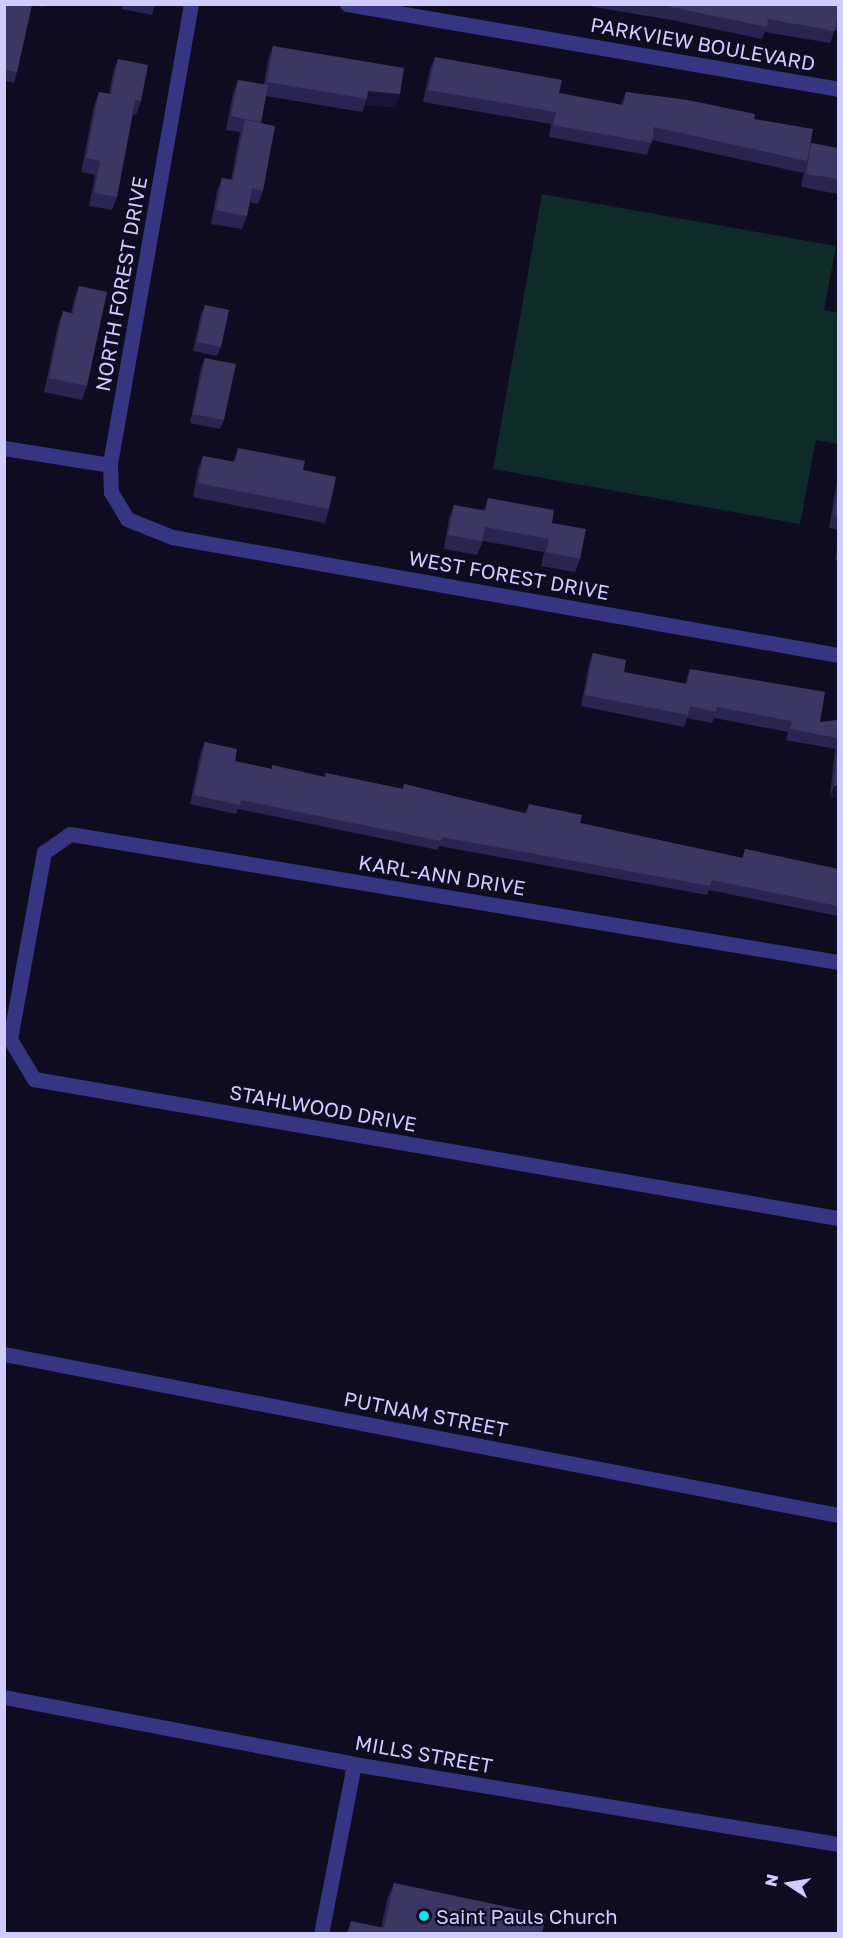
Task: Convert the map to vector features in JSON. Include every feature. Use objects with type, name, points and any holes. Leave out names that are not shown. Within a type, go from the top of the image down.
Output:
[{"type":"street","name":"NORTH FOREST DRIVE","points":[[172,537],[127,519],[111,492],[110,465],[191,4]]},
{"type":"street","name":"PARKVIEW BOULEVARD","points":[[347,4],[838,89]]},
{"type":"street","points":[[4,448],[110,465]]},
{"type":"street","name":"WEST FOREST DRIVE","points":[[172,537],[838,655]]},
{"type":"street","name":"KARL-ANN DRIVE","points":[[44,852],[70,834],[838,962]]},
{"type":"street","name":"STAHLWOOD DRIVE","points":[[44,852],[10,1039],[34,1079],[838,1218]]},
{"type":"street","name":"PUTNAM STREET","points":[[4,1354],[838,1515]]},
{"type":"street","name":"MILLS STREET","points":[[4,1697],[354,1764],[838,1844]]},
{"type":"street","points":[[321,1934],[354,1764]]},
{"type":"green space","points":[[542,194],[836,246],[824,310],[838,313],[838,444],[816,440],[800,524],[493,469]]},
{"type":"building","points":[[4,4],[32,4],[17,72],[7,70],[4,81]]},
{"type":"building","points":[[655,4],[838,4],[838,18],[835,31],[768,19],[767,27]]},
{"type":"building","points":[[273,46],[404,68],[400,94],[368,91],[367,99],[267,82]]},
{"type":"building","points":[[435,57],[562,80],[559,93],[623,105],[626,92],[688,100],[755,114],[754,119],[813,129],[807,161],[654,127],[652,143],[553,125],[556,112],[428,90]]},
{"type":"building","points":[[118,59],[148,65],[141,101],[135,100],[117,197],[94,193],[100,161],[86,158],[99,92],[111,94]]},
{"type":"building","points":[[238,80],[268,85],[261,122],[231,116]]},
{"type":"building","points":[[245,120],[275,126],[263,191],[252,188],[247,216],[216,210],[222,178],[233,180]]},
{"type":"building","points":[[811,143],[838,148],[838,179],[806,174]]},
{"type":"building","points":[[79,286],[107,292],[87,386],[49,378],[63,311],[73,314]]},
{"type":"building","points":[[205,305],[229,310],[221,347],[197,342]]},
{"type":"building","points":[[205,358],[236,364],[224,420],[193,414]]},
{"type":"building","points":[[238,448],[305,461],[303,470],[336,477],[329,509],[198,483],[203,456],[235,462]]},
{"type":"building","points":[[838,488],[838,516],[834,515]]},
{"type":"building","points":[[488,498],[554,510],[552,523],[586,529],[580,559],[546,552],[549,539],[485,527],[482,541],[448,535],[454,505],[486,511]]},
{"type":"building","points":[[593,653],[626,660],[624,672],[687,684],[690,669],[825,692],[820,722],[838,720],[838,738],[790,729],[792,721],[717,707],[716,712],[690,706],[688,715],[585,695]]},
{"type":"building","points":[[838,740],[838,786],[834,786]]},
{"type":"building","points":[[205,742],[237,749],[235,761],[272,769],[272,765],[325,777],[326,773],[403,789],[404,784],[527,814],[529,804],[582,815],[580,823],[743,858],[745,849],[838,869],[838,906],[712,880],[710,886],[442,837],[441,841],[241,800],[240,805],[194,795]]},
{"type":"building","points":[[394,1883],[546,1915],[542,1934],[348,1934],[351,1921],[384,1928]]},
{"type":"place","name":"Saint Pauls Church","points":[[424,1916]]}]
